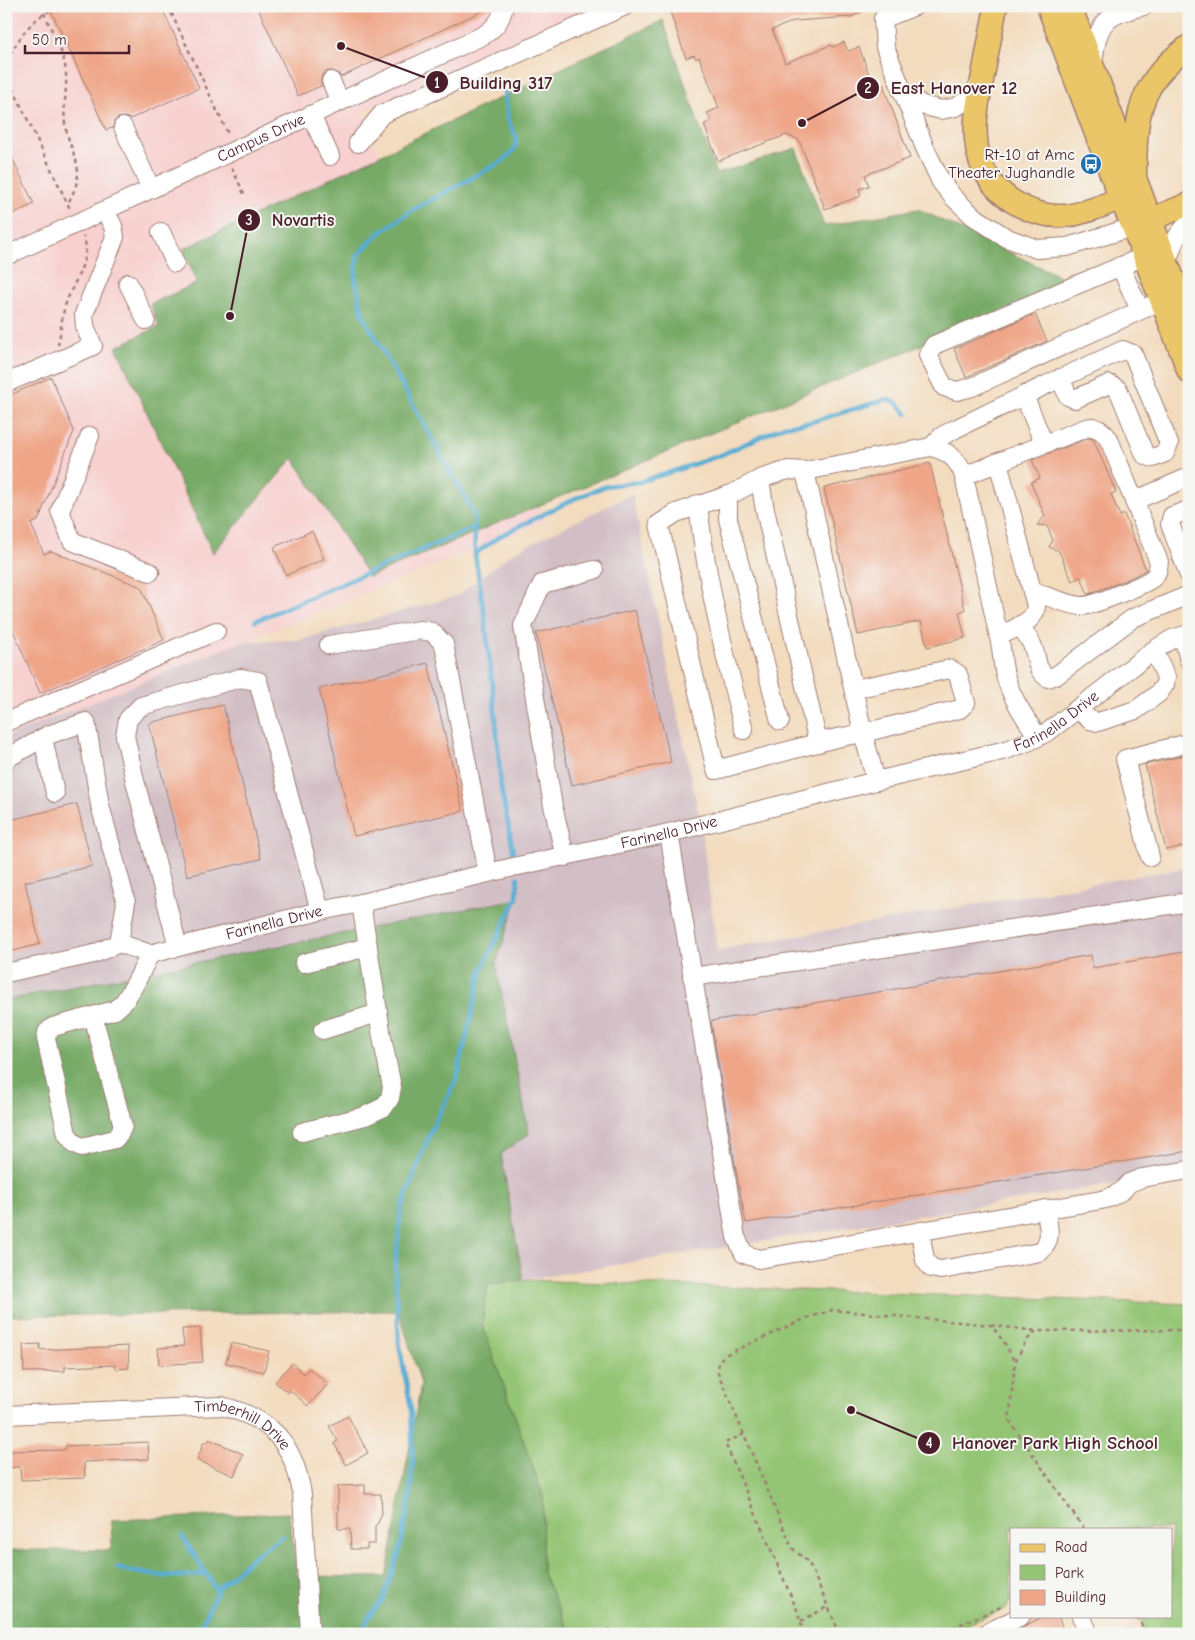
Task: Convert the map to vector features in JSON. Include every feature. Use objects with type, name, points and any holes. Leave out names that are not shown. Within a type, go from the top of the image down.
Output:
[{"type":"main road","points":[[996,6],[975,121],[976,144],[982,165],[1000,191],[1013,202],[1028,210],[1044,215],[1062,216],[1089,211],[1112,202],[1127,192],[1132,186],[1135,177],[1070,6]]},
{"type":"main road","points":[[1048,6],[1120,197],[1142,223],[1173,281],[1189,321]]},
{"type":"main road","points":[[1189,46],[1165,65],[1149,86],[1142,100],[1138,118],[1135,177],[1145,256],[1173,281],[1189,372]]},
{"type":"main road","points":[[1142,223],[1189,204]]},
{"type":"street","name":"Campus Drive","points":[[6,256],[484,35],[495,27],[502,17],[504,6]]},
{"type":"street","points":[[358,143],[382,114],[625,6]]},
{"type":"street","points":[[915,6],[882,13],[885,47],[925,148],[941,182],[954,198],[973,216],[1007,238],[1037,249],[1067,247],[1142,223]]},
{"type":"street","points":[[1092,65],[1096,39],[1102,26],[1116,14],[1144,6]]},
{"type":"street","points":[[901,90],[922,105],[941,110],[956,107],[970,98],[983,78]]},
{"type":"street","points":[[331,81],[340,102]]},
{"type":"street","points":[[310,115],[330,156]]},
{"type":"street","points":[[122,127],[151,189]]},
{"type":"street","points":[[6,384],[93,346],[85,326],[84,314],[115,237],[113,226],[106,211]]},
{"type":"street","points":[[1145,256],[934,345],[928,355],[944,386],[957,392],[1140,310],[1173,281],[1172,244],[1178,233],[1189,223]]},
{"type":"street","points":[[161,232],[175,263]]},
{"type":"street","points":[[1120,266],[1140,310]]},
{"type":"street","points":[[128,283],[146,320]]},
{"type":"street","points":[[931,448],[936,441],[948,432],[1060,378],[1124,350],[1133,354],[1169,444],[1165,453],[1153,458],[1145,454],[1118,389],[1109,384],[1075,399],[1068,396],[1060,378]]},
{"type":"street","points":[[1024,395],[1044,444]]},
{"type":"street","points":[[964,476],[1086,428],[1093,427],[1100,430],[1110,442],[1158,562],[1157,573],[1144,584],[1086,606],[1032,591]]},
{"type":"street","points":[[90,436],[60,512],[72,541],[150,572]]},
{"type":"street","points":[[854,689],[950,669],[958,674],[966,703],[960,709],[716,770],[659,524],[676,512],[728,495],[760,479],[788,470],[805,471],[931,448],[950,454],[964,476],[999,637],[1004,670],[1019,709],[1038,737]]},
{"type":"street","points":[[998,462],[1036,606],[1036,611],[1030,619],[999,637]]},
{"type":"street","points":[[805,471],[863,733],[876,781]]},
{"type":"street","points":[[1134,500],[1189,477]]},
{"type":"street","points":[[760,479],[764,505],[818,743]]},
{"type":"street","points":[[728,495],[728,519],[780,721]]},
{"type":"street","points":[[698,504],[701,532],[725,653],[744,730]]},
{"type":"street","points":[[1189,510],[1172,516],[1170,524],[1189,575]]},
{"type":"street","points":[[565,856],[553,806],[524,626],[542,584],[594,570]]},
{"type":"street","points":[[1020,625],[1033,647],[1036,666],[1039,671],[1048,678],[1052,678],[1133,618],[1189,595]]},
{"type":"street","points":[[329,645],[420,630],[432,632],[444,644],[488,873]]},
{"type":"street","points":[[6,722],[216,631]]},
{"type":"street","points":[[1186,635],[1189,660]]},
{"type":"street","name":"Farinella Drive","points":[[150,954],[320,911],[670,833],[1006,750],[1049,731],[1154,650],[1172,639],[1186,635]]},
{"type":"street","points":[[1077,709],[1090,720],[1098,722],[1136,710],[1159,694],[1165,684],[1166,676],[1154,650]]},
{"type":"street","points":[[178,947],[125,736],[128,719],[141,706],[240,678],[258,682],[320,911]]},
{"type":"street","points":[[6,759],[43,738],[86,722],[100,805],[126,902],[119,943]]},
{"type":"street","points":[[43,738],[55,793]]},
{"type":"street","points":[[1150,857],[1124,759],[1189,743]]},
{"type":"street","points":[[670,833],[692,977],[736,1237],[744,1254],[759,1259],[1109,1198],[1122,1191],[1129,1183],[1142,1178],[1189,1170]]},
{"type":"street","points":[[692,977],[1189,902]]},
{"type":"street","points":[[302,1132],[366,1116],[384,1107],[390,1098],[392,1087],[378,1013],[361,903]]},
{"type":"street","points":[[6,973],[94,954],[119,943],[150,954],[124,1002],[115,1010],[93,1016],[54,1027],[47,1032],[46,1038],[68,1134],[74,1143],[82,1147],[115,1139],[123,1126],[93,1016]]},
{"type":"street","points":[[304,963],[368,946]]},
{"type":"street","points":[[323,1030],[378,1013]]},
{"type":"street","points":[[920,1231],[925,1260],[931,1268],[941,1270],[1040,1252],[1046,1246],[1049,1238],[1045,1209]]},
{"type":"street","name":"Timberhill Drive","points":[[6,1415],[221,1406],[240,1410],[257,1418],[283,1441],[293,1457],[299,1475],[302,1494],[310,1634]]},
{"type":"street","points":[[985,1634],[1017,1618]]},
{"type":"street","points":[[1082,1618],[1089,1634]]},
{"type":"path","points":[[168,6],[231,142]]},
{"type":"path","points":[[6,61],[30,24],[37,17],[51,10]]},
{"type":"path","points":[[44,13],[61,52],[66,72],[64,118],[77,162],[78,180],[68,203]]},
{"type":"path","points":[[6,74],[73,215]]},
{"type":"path","points":[[230,162],[244,194]]},
{"type":"path","points":[[53,349],[58,345],[64,308],[83,263],[86,242],[82,232]]},
{"type":"path","points":[[840,1634],[809,1563],[792,1548],[718,1373],[719,1361],[725,1355],[807,1318],[832,1310],[1036,1331],[1189,1330]]},
{"type":"path","points":[[991,1325],[1004,1342],[1015,1362]]},
{"type":"path","points":[[1036,1331],[1026,1341],[1015,1362],[1008,1420],[1083,1528]]},
{"type":"path","points":[[744,1434],[725,1443],[801,1621],[804,1634]]},
{"type":"path","points":[[938,1634],[1007,1604]]},
{"type":"path","points":[[801,1621],[828,1606]]},
{"type":"path","points":[[1138,1618],[1146,1634]]},
{"type":"path","points":[[609,1628],[612,1634]]},
{"type":"shaded area","points":[[6,6],[595,6],[361,112],[546,521],[6,737]]},
{"type":"shaded area","points":[[632,494],[701,825],[717,950],[1189,867],[1189,1172],[523,1280],[501,1154],[529,1134],[496,964],[516,899],[6,1000],[6,737],[241,642],[299,640],[457,596],[512,553]]},
{"type":"green space","points":[[663,20],[716,174],[796,148],[824,226],[918,209],[1072,282],[369,577],[293,458],[213,553],[116,347],[159,326],[150,304],[197,283],[183,249]]},
{"type":"green space","points":[[517,899],[496,964],[529,1134],[501,1154],[523,1280],[488,1284],[482,1324],[543,1496],[542,1571],[570,1634],[6,1634],[6,1550],[111,1550],[112,1520],[289,1513],[297,1576],[386,1577],[421,1384],[399,1311],[6,1316],[6,1000]]},
{"type":"green space","points":[[523,1280],[1189,1304],[1189,1634],[1147,1634],[1141,1618],[1172,1618],[1172,1528],[1010,1528],[1010,1602],[1007,1608],[944,1634],[570,1634],[542,1571],[543,1496],[482,1324],[488,1284]]},
{"type":"building","points":[[49,6],[161,6],[199,88],[130,119],[125,117],[118,118],[114,121],[113,128],[106,130]]},
{"type":"building","points":[[257,6],[493,6],[341,77],[333,71],[326,71],[322,75],[321,86],[298,96]]},
{"type":"building","points":[[668,6],[875,6],[851,17],[794,21],[772,30],[785,63],[831,45],[833,47],[844,42],[848,51],[859,47],[874,88],[883,84],[910,158],[865,175],[869,186],[859,189],[861,196],[825,209],[799,140],[786,135],[718,161],[704,125],[711,121],[707,113],[719,108],[699,57],[696,59],[694,55],[686,58]]},
{"type":"building","points":[[6,145],[34,204],[6,217]]},
{"type":"building","points":[[1035,314],[1047,341],[966,377],[954,349]]},
{"type":"building","points":[[51,377],[74,431],[38,521],[31,524],[44,554],[51,551],[141,587],[164,640],[40,693],[6,614],[6,397]]},
{"type":"building","points":[[1089,438],[1093,439],[1116,492],[1111,494],[1120,516],[1124,514],[1146,570],[1126,580],[1088,594],[1081,577],[1072,581],[1059,551],[1049,547],[1053,540],[1047,526],[1037,525],[1045,516],[1031,482],[1040,478],[1032,460]]},
{"type":"building","points":[[930,463],[965,610],[959,612],[965,638],[927,647],[921,621],[858,635],[824,488]]},
{"type":"building","points":[[312,531],[324,559],[286,575],[274,547]]},
{"type":"building","points":[[635,610],[671,762],[572,785],[536,633]]},
{"type":"building","points":[[428,663],[463,811],[354,836],[319,689]]},
{"type":"building","points":[[223,705],[261,859],[187,876],[149,723]]},
{"type":"building","points":[[1185,755],[1189,769],[1189,845],[1166,850],[1145,765]]},
{"type":"building","points":[[77,804],[92,866],[25,882],[40,944],[6,953],[6,821]]},
{"type":"building","points":[[1189,951],[1189,1151],[746,1223],[711,1021],[1091,955],[1093,968]]},
{"type":"building","points":[[200,1328],[203,1362],[159,1365],[158,1348],[184,1346],[182,1329]]},
{"type":"building","points":[[231,1343],[269,1351],[264,1372],[226,1363]]},
{"type":"building","points":[[40,1344],[40,1350],[128,1346],[129,1368],[116,1369],[115,1365],[65,1367],[65,1371],[24,1372],[23,1345]]},
{"type":"building","points":[[292,1363],[304,1374],[309,1368],[328,1384],[308,1406],[290,1390],[288,1393],[275,1382]]},
{"type":"building","points":[[348,1416],[368,1453],[346,1465],[334,1443],[338,1441],[329,1426]]},
{"type":"building","points":[[209,1439],[243,1454],[234,1476],[197,1460],[204,1442],[208,1442]]},
{"type":"building","points":[[148,1442],[149,1459],[84,1462],[85,1478],[21,1480],[20,1467],[6,1468],[6,1451],[65,1450],[65,1446]]},
{"type":"building","points":[[365,1485],[365,1494],[381,1494],[382,1513],[375,1526],[375,1544],[367,1544],[367,1549],[351,1549],[350,1529],[338,1529],[338,1486]]},
{"type":"building","points":[[1040,1618],[1059,1618],[1065,1634],[1009,1634]]},
{"type":"waterway","points":[[505,91],[508,121],[517,138],[514,150],[503,161],[411,211],[377,235],[358,255],[355,277],[363,315],[474,514],[475,554],[485,619],[501,788],[514,855]]},
{"type":"waterway","points":[[475,554],[500,536],[574,499],[606,486],[639,482],[721,455],[784,426],[811,422],[887,399],[897,403],[907,414]]},
{"type":"waterway","points":[[255,621],[475,527]]},
{"type":"waterway","points":[[362,1634],[368,1618],[383,1599],[399,1553],[409,1504],[413,1461],[411,1408],[399,1344],[395,1269],[401,1209],[431,1131],[457,1078],[482,969],[517,898],[518,878]]},
{"type":"waterway","points":[[182,1536],[217,1591]]},
{"type":"waterway","points":[[200,1634],[201,1626],[219,1587],[254,1556],[283,1536]]},
{"type":"waterway","points":[[117,1568],[162,1576],[206,1573]]},
{"type":"place","name":"Building 317","points":[[341,46]]},
{"type":"place","name":"East Hanover 12","points":[[802,123]]},
{"type":"place","name":"Rt-10 at Amc Theater Jughandle","points":[[1091,164]]},
{"type":"place","name":"Novartis","points":[[230,316]]},
{"type":"place","name":"Hanover Park High School","points":[[851,1410]]}]
